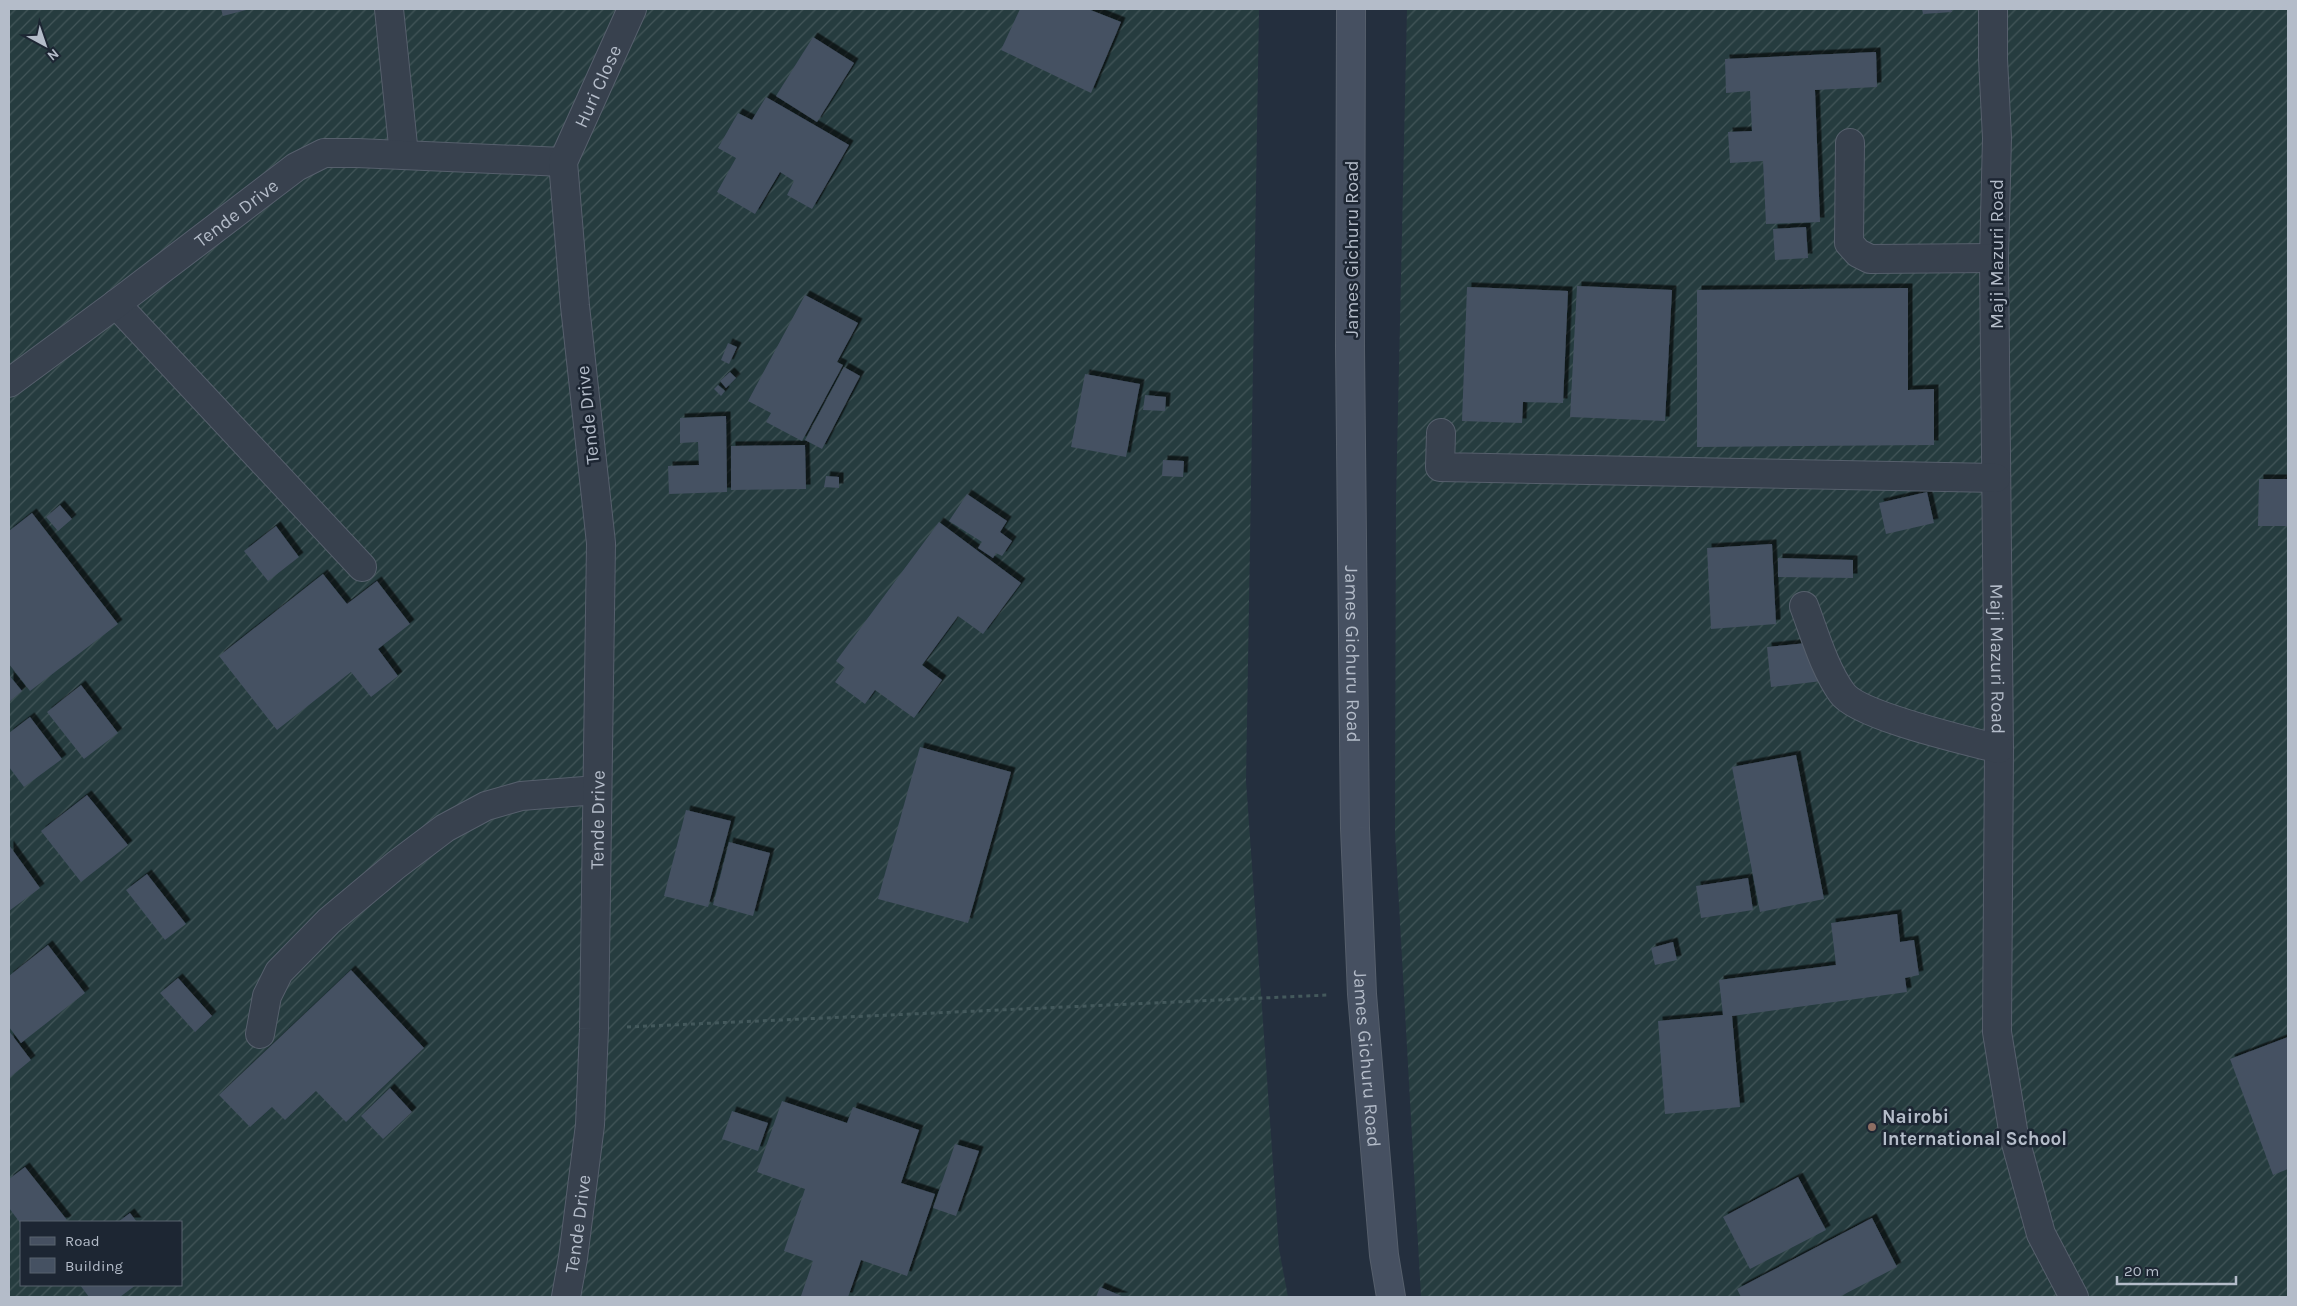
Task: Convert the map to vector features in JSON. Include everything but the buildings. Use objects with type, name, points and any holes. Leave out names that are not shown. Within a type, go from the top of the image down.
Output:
[{"type":"main road","name":"James Gichuru Road","points":[[1351,9],[1350,348],[1354,808],[1362,994],[1384,1255],[1391,1297]]},
{"type":"street","points":[[389,9],[404,155]]},
{"type":"street","name":"Huri Close","points":[[563,162],[632,9]]},
{"type":"street","name":"Maji Mazuri Road","points":[[1993,9],[1992,59],[1997,138],[1994,258],[1999,749],[1997,1032],[2014,1136],[2041,1234],[2074,1297]]},
{"type":"street","points":[[1850,143],[1849,243],[1858,253],[1870,259],[1994,258]]},
{"type":"street","name":"Tende Drive","points":[[9,384],[296,167],[324,153],[563,162],[575,306],[601,543],[594,1029],[590,1124],[574,1258],[566,1297]]},
{"type":"street","points":[[116,304],[362,567]]},
{"type":"street","points":[[1441,433],[1440,467],[1996,478]]},
{"type":"street","points":[[1804,606],[1828,671],[1843,695],[1864,708],[1916,727],[1999,749]]},
{"type":"street","points":[[260,1034],[267,996],[279,972],[329,921],[396,865],[445,828],[486,806],[521,796],[597,790]]},
{"type":"path","points":[[594,1029],[1362,994]]},
{"type":"green space","points":[[9,9],[1259,9],[1246,781],[1279,1249],[1288,1297],[9,1297]]},
{"type":"green space","points":[[1407,9],[2288,9],[2288,1297],[1421,1297],[1395,833],[1396,501]]},
{"type":"place","name":"Nairobi International School","points":[[1872,1127]]}]
